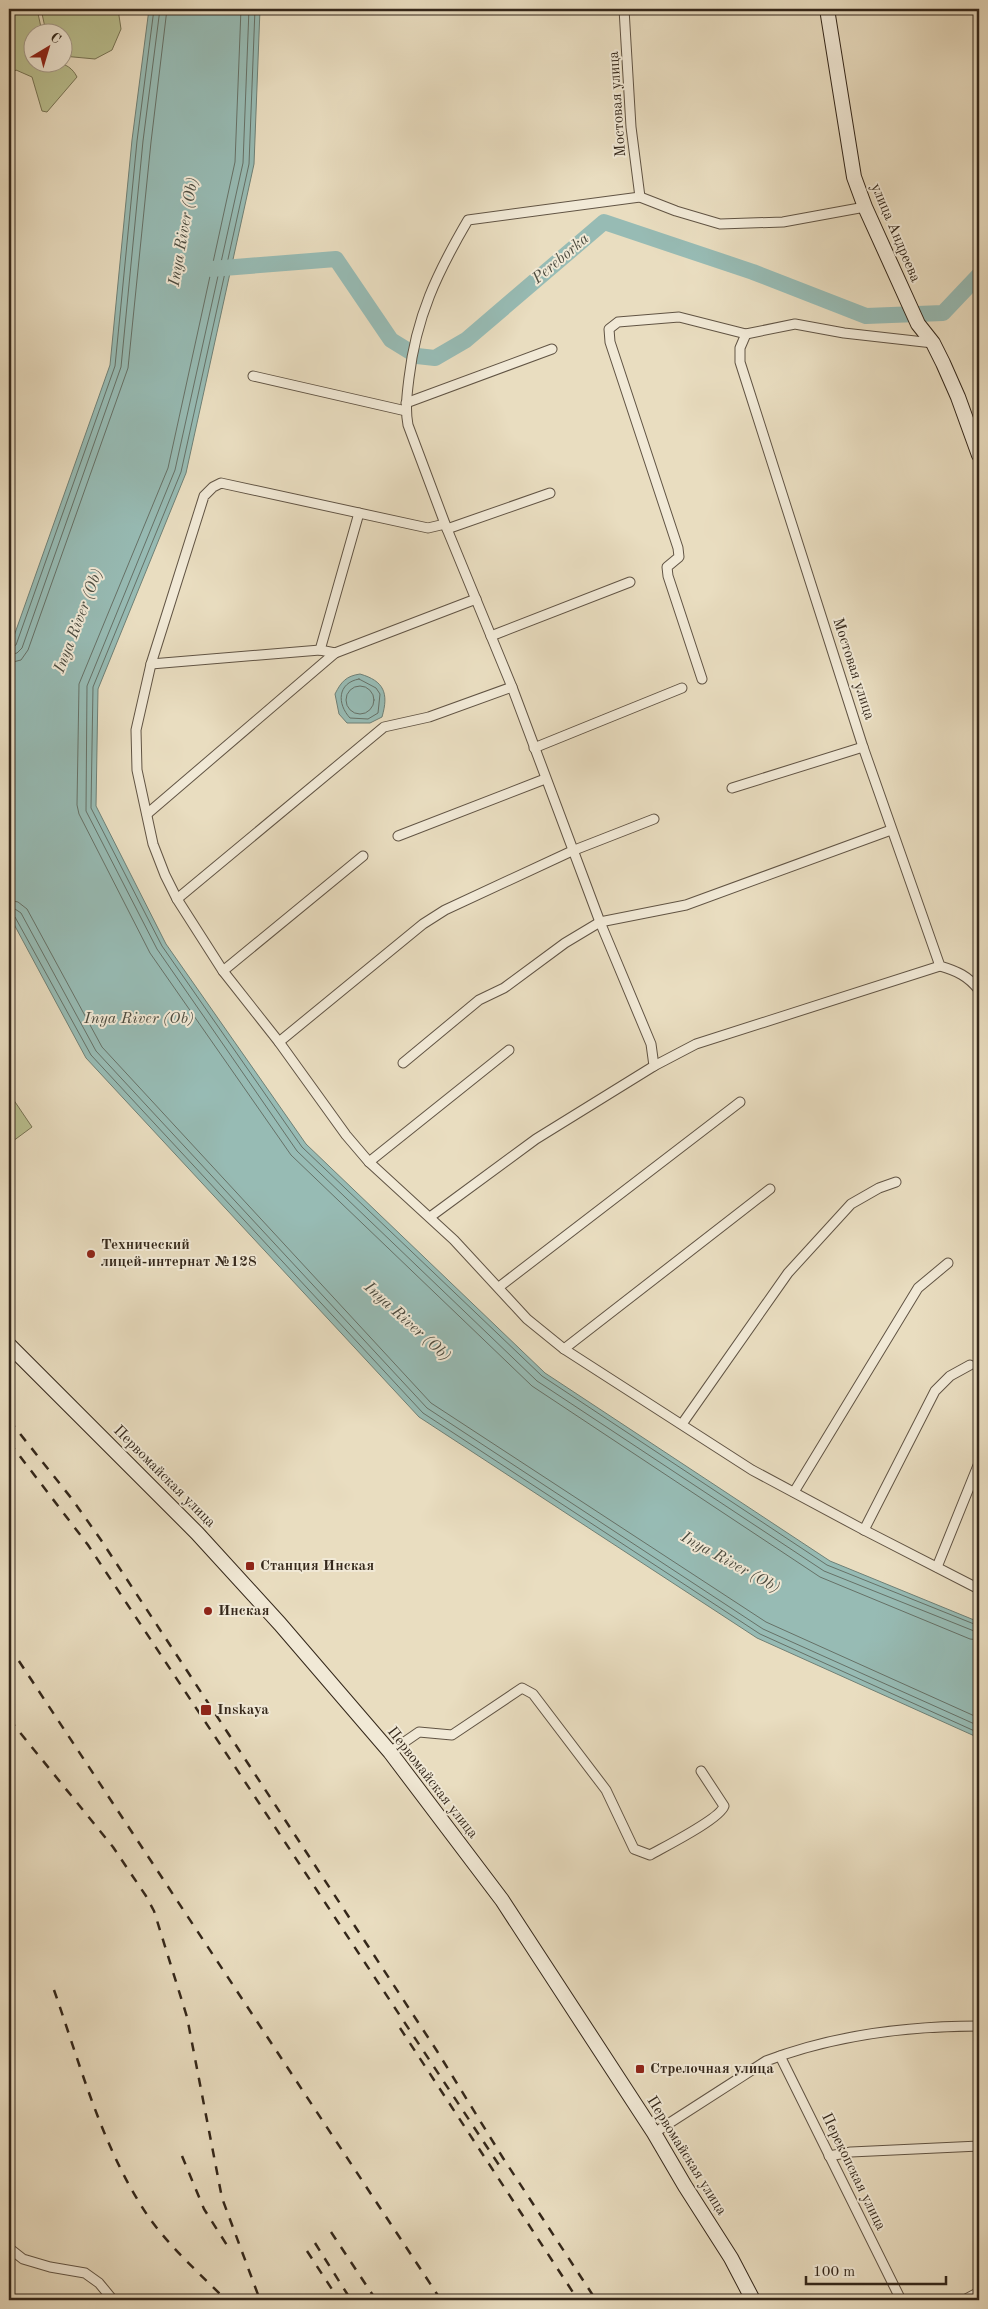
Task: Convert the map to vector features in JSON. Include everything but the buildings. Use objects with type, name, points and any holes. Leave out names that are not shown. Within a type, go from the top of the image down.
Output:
[{"type":"main road","name":"улица Андреева","points":[[827,9],[854,177],[864,207],[918,324],[933,343],[958,397],[979,455]]},
{"type":"main road","name":"Первомайская улица","points":[[9,1345],[197,1533],[269,1611],[390,1752],[502,1900],[654,2133],[731,2258],[753,2300]]},
{"type":"street","name":"Мостовая улица","points":[[624,9],[631,127],[640,197]]},
{"type":"street","points":[[654,1066],[651,1044],[572,851],[512,687],[446,527],[408,424],[406,407],[411,359],[421,316],[434,284],[468,220],[640,197],[676,211],[720,224],[783,222],[864,207]]},
{"type":"street","points":[[702,679],[668,576],[667,567],[679,557],[678,548],[610,342],[609,329],[618,322],[679,316],[746,334],[795,324],[844,333],[933,343]]},
{"type":"street","name":"Мостовая улица","points":[[746,334],[740,348],[740,362],[863,747],[940,966]]},
{"type":"street","points":[[253,376],[406,407],[552,349]]},
{"type":"street","points":[[550,492],[446,527],[428,528],[220,483],[213,486],[204,496],[151,664],[136,730],[137,770],[153,844],[177,899],[223,971],[279,1042],[346,1135],[368,1162],[430,1217],[499,1286],[527,1319],[564,1349],[752,1470],[979,1589]]},
{"type":"street","points":[[320,650],[359,513]]},
{"type":"street","points":[[491,636],[630,582]]},
{"type":"street","points":[[147,814],[335,654],[476,599]]},
{"type":"street","points":[[151,664],[320,650],[335,654]]},
{"type":"street","points":[[177,899],[384,727],[429,717],[512,687]]},
{"type":"street","points":[[534,748],[682,688]]},
{"type":"street","points":[[732,788],[863,747]]},
{"type":"street","points":[[398,836],[545,779]]},
{"type":"street","points":[[279,1042],[423,924],[445,910],[572,851],[654,819]]},
{"type":"street","points":[[403,1063],[479,1000],[504,988],[564,944],[600,922],[686,905],[891,830]]},
{"type":"street","points":[[223,971],[363,856]]},
{"type":"street","points":[[430,1217],[536,1139],[654,1066],[696,1044],[940,966],[964,975],[979,990]]},
{"type":"street","points":[[368,1162],[509,1050]]},
{"type":"street","points":[[499,1286],[740,1102]]},
{"type":"street","points":[[682,1424],[788,1273],[851,1204],[879,1188],[896,1182]]},
{"type":"street","points":[[564,1349],[770,1189]]},
{"type":"street","points":[[794,1492],[918,1288],[948,1264]]},
{"type":"street","points":[[864,1530],[935,1391],[950,1376],[970,1365]]},
{"type":"street","points":[[937,1567],[979,1463]]},
{"type":"street","points":[[390,1752],[419,1732],[452,1735],[522,1688],[533,1694],[606,1790],[634,1849],[650,1855],[711,1819],[723,1809],[724,1806],[701,1771]]},
{"type":"street","points":[[654,2133],[766,2061],[780,2056],[844,2037],[934,2026],[979,2026]]},
{"type":"street","name":"Перекопская улица","points":[[780,2056],[901,2300]]},
{"type":"street","points":[[829,2156],[851,2152],[979,2146]]},
{"type":"street","points":[[9,2248],[23,2259],[50,2267],[86,2273],[99,2283],[113,2300]]},
{"type":"street","points":[[964,2300],[979,2292]]},
{"type":"green space","points":[[9,9],[37,9],[40,22],[22,22],[22,72],[72,72],[72,70],[77,77],[47,112],[42,111],[32,77],[16,70],[9,76]]},
{"type":"green space","points":[[41,9],[118,9],[121,29],[112,50],[95,59],[72,57],[72,22],[44,22]]},
{"type":"green space","points":[[9,1093],[32,1127],[9,1144]]},
{"type":"water","name":"Inya River (Ob)","points":[[149,9],[260,9],[254,164],[186,473],[98,689],[96,806],[166,944],[306,1144],[545,1373],[830,1561],[979,1622],[979,1738],[757,1638],[419,1417],[86,1058],[9,915],[9,650],[110,365],[132,140]]},
{"type":"water","points":[[360,674],[375,680],[383,689],[385,701],[382,717],[370,723],[347,723],[339,714],[335,694],[344,680]]},
{"type":"waterway","name":"Pereborka","points":[[211,269],[336,259],[391,340],[417,356],[435,358],[466,340],[604,222],[753,272],[866,316],[943,313],[979,275]]},
{"type":"railway","points":[[9,1420],[72,1499],[101,1540],[437,2051],[503,2158],[596,2300]]},
{"type":"railway","points":[[9,1442],[88,1545],[501,2168]]},
{"type":"railway","points":[[9,1646],[441,2300]]},
{"type":"railway","points":[[9,1719],[113,1847],[154,1911],[187,2017],[222,2198],[260,2300]]},
{"type":"railway","points":[[54,1990],[94,2108],[133,2193],[150,2219],[168,2241],[226,2300]]},
{"type":"railway","points":[[400,2028],[578,2300]]},
{"type":"railway","points":[[182,2156],[204,2209],[230,2250]]},
{"type":"railway","points":[[331,2232],[376,2300]]},
{"type":"railway","points":[[315,2243],[351,2300]]},
{"type":"railway","points":[[307,2251],[339,2300]]},
{"type":"place","name":"Технический лицей-интернат №128","points":[[91,1254]]},
{"type":"place","name":"Станция Инская","points":[[250,1566]]},
{"type":"place","name":"Инская","points":[[208,1611]]},
{"type":"place","name":"Inskaya","points":[[206,1710]]},
{"type":"place","name":"Стрелочная улица","points":[[640,2069]]}]
